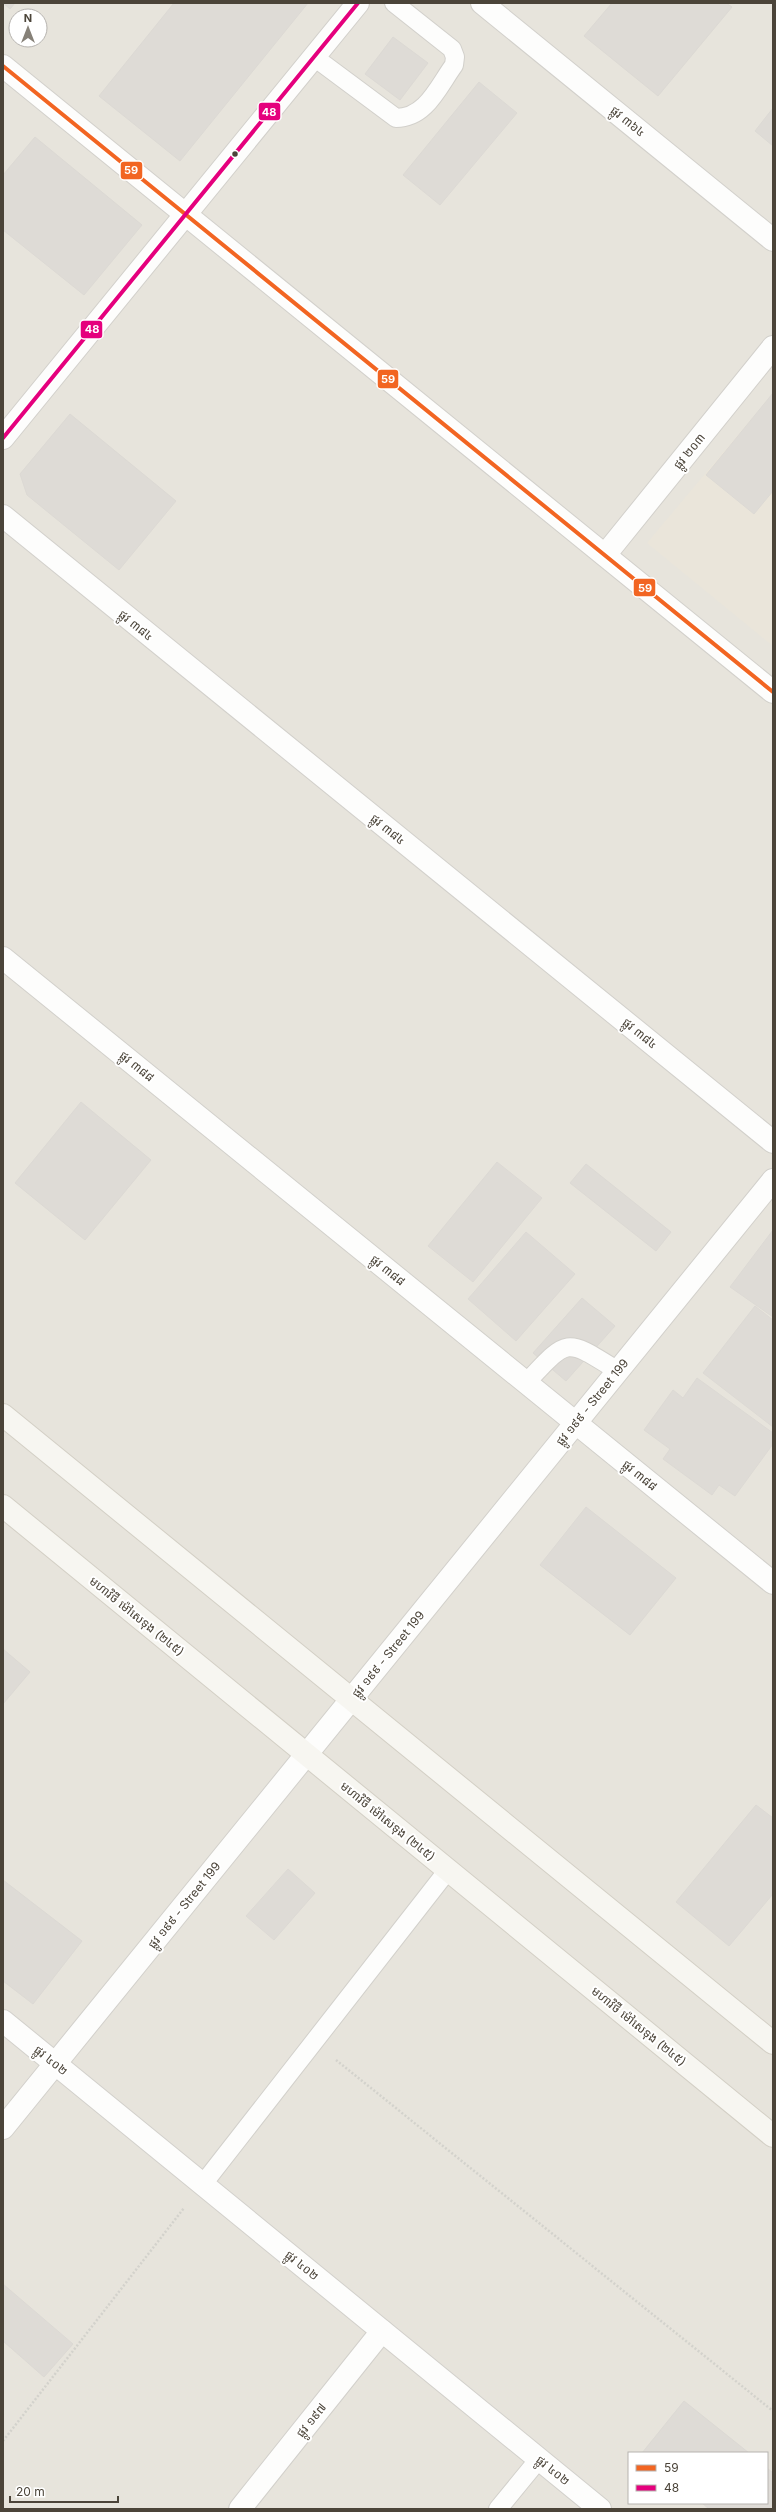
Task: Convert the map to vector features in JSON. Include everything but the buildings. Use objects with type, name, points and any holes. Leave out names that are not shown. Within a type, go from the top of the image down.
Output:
[{"type":"main road","points":[[3,1415],[773,2043]]},
{"type":"main road","name":"មហាវិថី ម៉ៅសេទុង (២៤៥)","points":[[3,1506],[773,2136]]},
{"type":"street","points":[[3,438],[358,3]]},
{"type":"street","name":"ផ្លូវ ៣៦៤","points":[[482,3],[773,240]]},
{"type":"street","points":[[3,66],[773,692]]},
{"type":"street","name":"ផ្លូវ ២០៣","points":[[605,555],[773,347]]},
{"type":"street","name":"ផ្លូវ ៣៨៤","points":[[3,516],[773,1142]]},
{"type":"street","name":"ផ្លូវ ៣៨៨","points":[[3,958],[773,1583]]},
{"type":"street","name":"ផ្លូវ ១៩៩ - Street 199","points":[[3,2128],[773,1180]]},
{"type":"street","name":"ផ្លូវ ៤០២","points":[[3,2021],[600,2509]]},
{"type":"street","name":"ផ្លូវ ១៩៧","points":[[240,2509],[382,2331]]},
{"type":"lane","points":[[314,57],[396,118],[408,118],[421,111],[454,65],[455,57],[452,49],[394,3]]},
{"type":"lane","points":[[526,1383],[557,1350],[569,1347],[580,1348],[618,1371]]},
{"type":"lane","points":[[203,2184],[448,1870]]},
{"type":"lane","points":[[498,2509],[539,2458]]},
{"type":"path","points":[[314,2042],[773,2411]]},
{"type":"path","points":[[3,2440],[203,2184]]},
{"type":"shaded area","points":[[3,3],[773,3],[773,2509],[3,2509]]},
{"type":"shaded area","points":[[773,393],[773,646],[647,543]]},
{"type":"transit line","name":"48","points":[[3,438],[358,3]]},
{"type":"transit line","name":"59","points":[[3,66],[773,692]]}]
